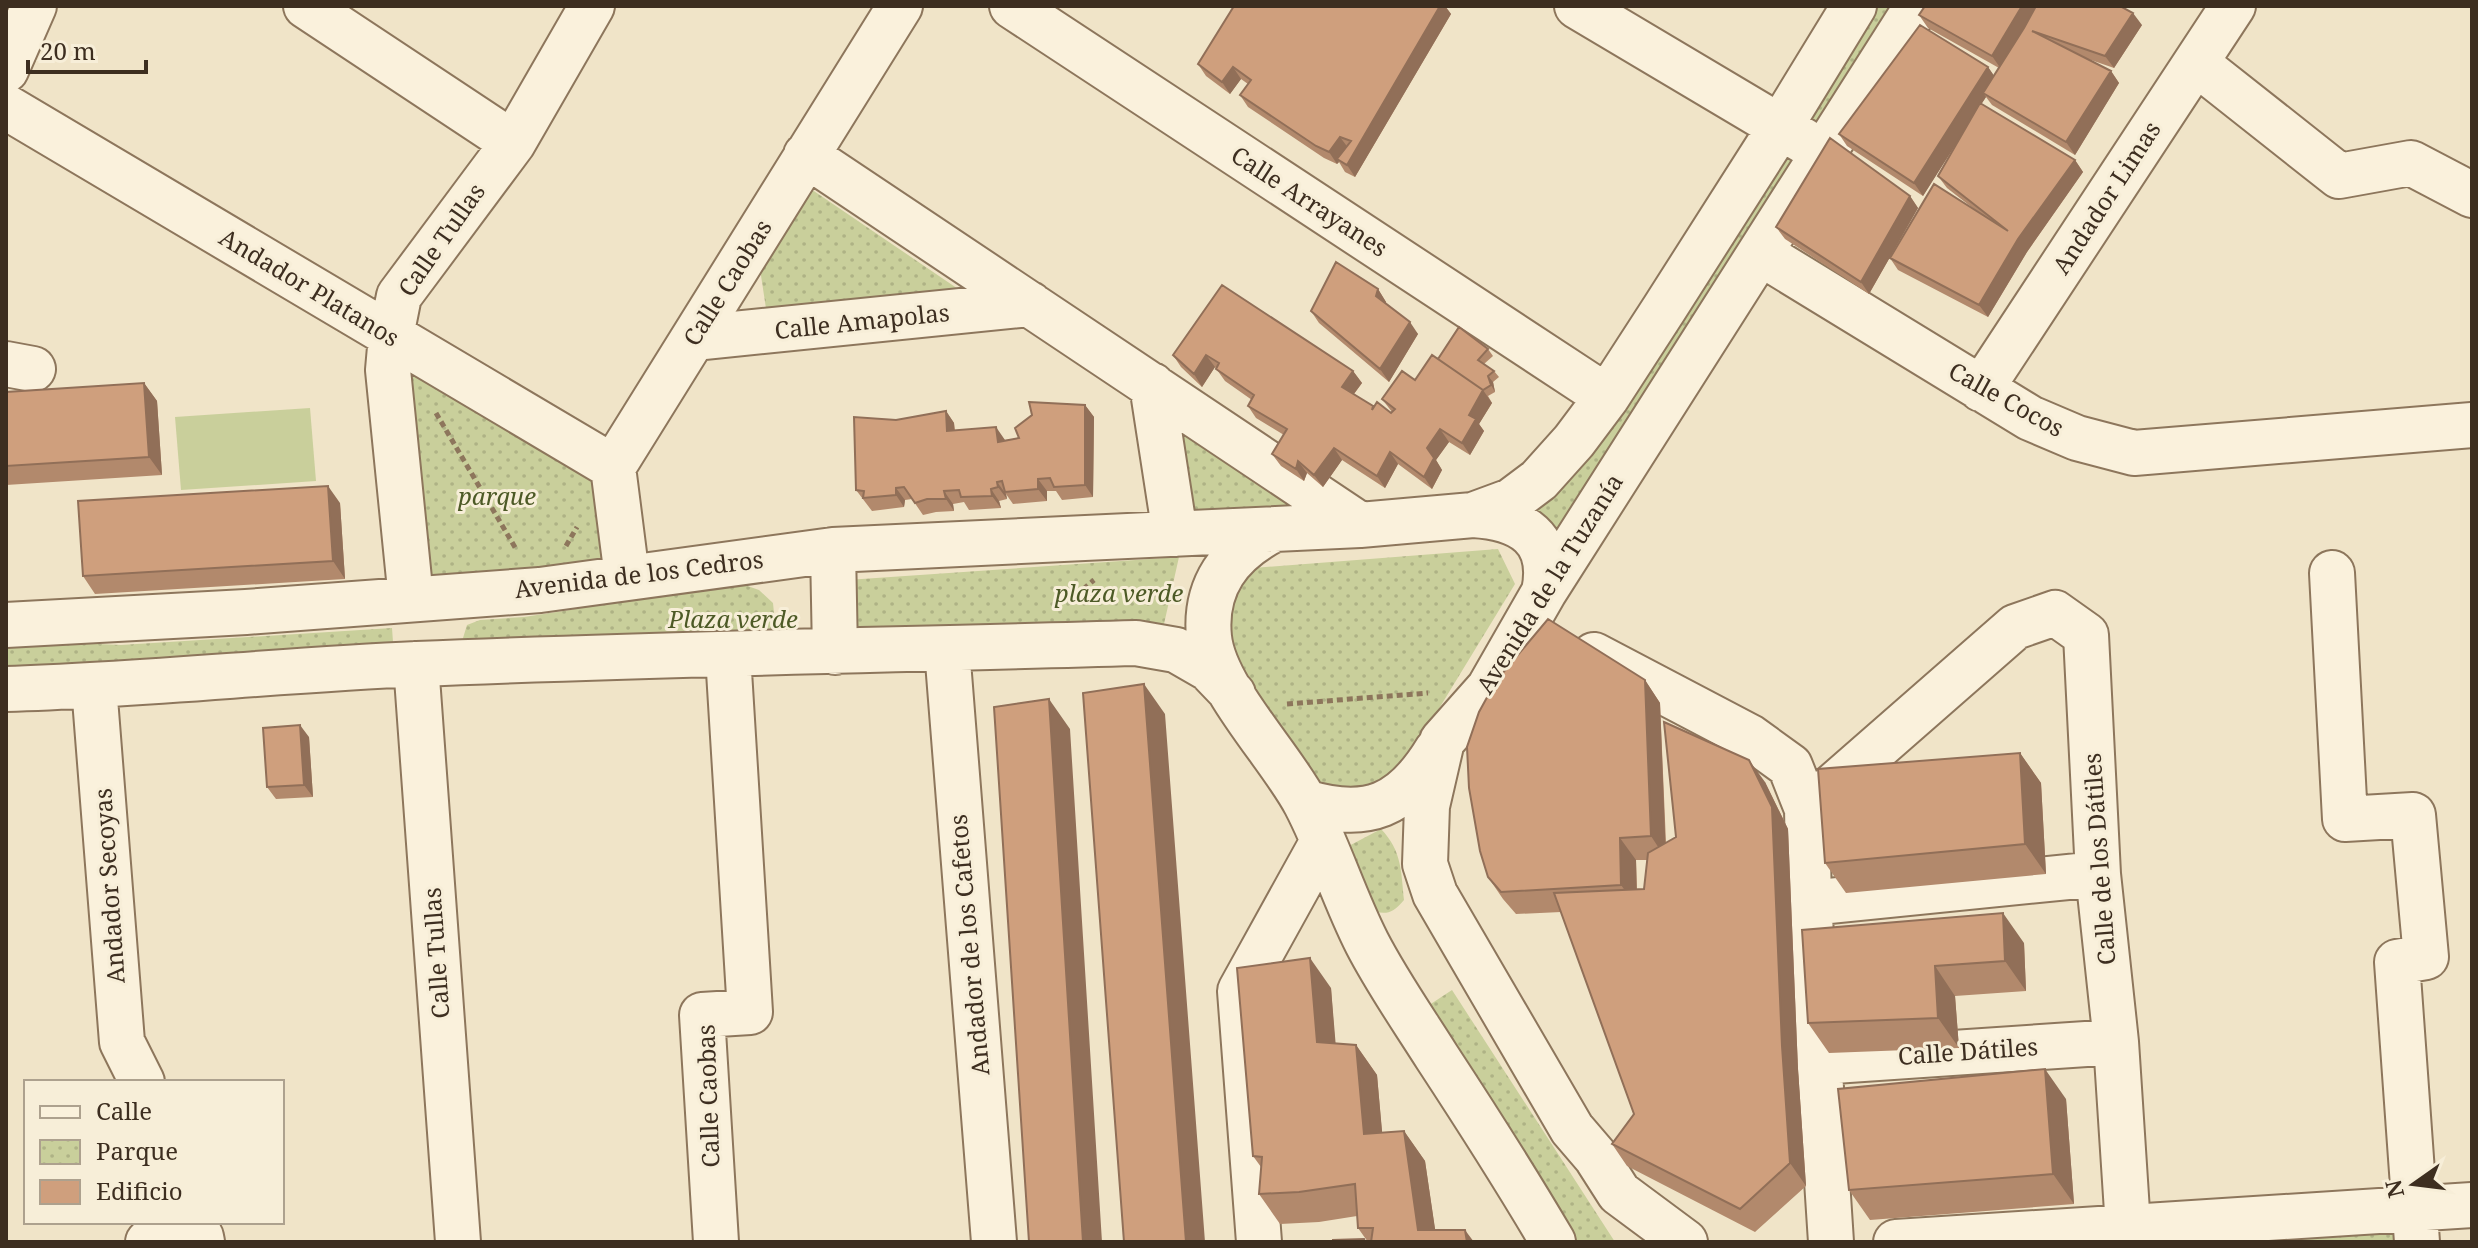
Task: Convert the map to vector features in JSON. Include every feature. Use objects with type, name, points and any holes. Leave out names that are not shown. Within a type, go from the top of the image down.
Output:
[{"type":"street","points":[[6,70],[34,6]]},
{"type":"street","points":[[306,6],[513,143]]},
{"type":"street","name":"Calle Tullas","points":[[411,599],[388,370],[399,296],[513,143],[592,6]]},
{"type":"street","name":"Calle Caobas","points":[[613,467],[900,6]]},
{"type":"street","name":"Calle Arrayanes","points":[[1012,6],[1607,397]]},
{"type":"street","points":[[1577,6],[1824,153]]},
{"type":"street","points":[[1473,515],[1511,501],[1539,480],[1607,397],[1854,6]]},
{"type":"street","name":"Avenida de la Tuzanía","points":[[1685,1242],[1619,1193],[1596,1157],[1572,1129],[1435,894],[1425,864],[1427,806],[1442,741],[1489,688],[1536,606],[1917,6]]},
{"type":"street","name":"Andador Limas","points":[[1981,389],[2231,7]]},
{"type":"street","points":[[2196,63],[2339,176],[2411,163],[2472,195]]},
{"type":"street","name":"Andador Platanos","points":[[6,107],[613,467]]},
{"type":"street","points":[[806,155],[1360,525]]},
{"type":"street","name":"Calle Cocos","points":[[1760,253],[2030,418],[2077,438],[2134,453],[2472,425]]},
{"type":"street","name":"Calle Amapolas","points":[[694,338],[1030,304]]},
{"type":"street","points":[[1152,385],[1175,534]]},
{"type":"street","points":[[613,467],[627,577]]},
{"type":"street","points":[[1553,1242],[1367,943],[1305,802],[1214,661],[1209,638],[1209,614],[1214,591],[1236,554],[1253,540],[1273,530],[1473,515],[1504,518],[1518,524],[1540,545],[1546,560],[1547,576],[1536,606],[1750,737],[1790,766],[1807,809],[1809,903],[1831,1242]]},
{"type":"street","name":"Avenida de los Cedros","points":[[6,625],[246,612],[540,590],[833,550],[1273,530]]},
{"type":"street","points":[[833,550],[835,652]]},
{"type":"street","points":[[2332,573],[2345,819],[2413,815],[2426,957],[2397,962],[2415,1225]]},
{"type":"street","name":"Calle de los Dátiles","points":[[1807,809],[2015,627],[2055,613],[2086,635],[2098,874],[2116,1042],[2128,1227]]},
{"type":"street","points":[[6,689],[416,664],[1136,643],[1176,650],[1209,669],[1237,701]]},
{"type":"street","name":"Andador de los Cafetos","points":[[947,649],[994,1242]]},
{"type":"street","name":"Calle Caobas","points":[[716,1242],[702,1015],[750,1012],[728,655]]},
{"type":"street","name":"Calle Tullas","points":[[416,664],[458,1242]]},
{"type":"street","name":"Andador Secoyas","points":[[94,686],[122,1042],[141,1080]]},
{"type":"street","points":[[1305,802],[1327,809],[1346,810],[1372,809],[1391,802],[1427,766],[1442,741]]},
{"type":"street","points":[[1259,1242],[1240,991],[1323,841]]},
{"type":"street","points":[[1809,903],[2098,874]]},
{"type":"street","name":"Calle Dátiles","points":[[1819,1062],[2116,1042]]},
{"type":"street","points":[[1896,1242],[2128,1227],[2415,1225],[2472,1205]]},
{"type":"path","points":[[430,403],[540,590]]},
{"type":"path","points":[[1063,606],[1098,576]]},
{"type":"path","points":[[1237,701],[1489,688]]},
{"type":"green space","points":[[1878,6],[1889,6],[1810,131],[1804,127]]},
{"type":"green space","points":[[1791,149],[1798,152],[1552,542],[1529,516],[1554,495]]},
{"type":"green space","points":[[802,183],[967,295],[767,315],[758,256]]},
{"type":"green space","name":"parque","points":[[413,358],[599,469],[611,559],[429,582],[410,395]]},
{"type":"green space","points":[[1164,403],[1301,512],[1186,519]]},
{"type":"green space","points":[[310,408],[316,481],[181,490],[175,417]]},
{"type":"green space","points":[[1498,549],[1515,584],[1407,761],[1363,799],[1318,790],[1243,683],[1227,635],[1240,569]]},
{"type":"green space","name":"plaza verde","points":[[1179,557],[1164,624],[845,645],[847,580]]},
{"type":"green space","name":"Plaza verde","points":[[739,583],[759,590],[773,603],[775,623],[763,642],[467,647],[463,638],[467,625],[480,620],[524,617],[599,602]]},
{"type":"green space","points":[[392,628],[394,656],[6,675],[6,640],[121,645]]},
{"type":"green space","points":[[1381,829],[1397,853],[1404,900],[1395,909],[1383,913],[1366,910],[1343,849]]},
{"type":"green space","points":[[1452,990],[1615,1242],[1552,1242],[1411,1017]]},
{"type":"green space","points":[[2403,1230],[2404,1242],[2217,1242]]},
{"type":"building","points":[[1234,6],[1440,6],[1347,165],[1337,159],[1351,141],[1340,137],[1329,152],[1316,146],[1240,95],[1251,80],[1233,67],[1222,82],[1198,64]]},
{"type":"building","points":[[1925,6],[2022,6],[1992,56],[1919,15]]},
{"type":"building","points":[[2036,6],[2120,6],[2133,13],[2105,56],[2032,31],[2111,71],[2066,142],[1983,93]]},
{"type":"building","points":[[1920,25],[1988,67],[1914,183],[1839,134]]},
{"type":"building","points":[[1980,103],[2075,160],[2018,239],[1979,305],[1890,258],[1934,184],[2008,231],[1938,176]]},
{"type":"building","points":[[1830,138],[1910,196],[1861,282],[1776,227]]},
{"type":"building","points":[[1336,262],[1378,289],[1376,296],[1410,322],[1380,369],[1311,311]]},
{"type":"building","points":[[1222,285],[1353,371],[1342,387],[1373,406],[1372,410],[1377,402],[1391,413],[1395,409],[1382,399],[1402,371],[1415,380],[1432,355],[1483,390],[1469,415],[1476,419],[1462,443],[1440,429],[1427,448],[1434,458],[1424,477],[1390,452],[1377,476],[1334,448],[1314,475],[1298,461],[1296,469],[1272,454],[1287,429],[1248,406],[1254,395],[1216,369],[1219,363],[1206,355],[1194,374],[1173,355]]},
{"type":"building","points":[[1459,327],[1488,349],[1478,360],[1494,371],[1488,376],[1491,385],[1483,390],[1438,359]]},
{"type":"building","points":[[144,383],[149,457],[6,466],[6,392]]},
{"type":"building","points":[[1029,402],[1085,405],[1085,485],[1054,487],[1050,478],[1038,479],[1038,489],[1005,492],[1002,481],[997,482],[998,487],[991,489],[992,496],[961,497],[959,490],[944,491],[946,499],[927,499],[915,503],[904,487],[896,488],[896,495],[863,498],[864,491],[856,490],[854,417],[896,420],[946,411],[947,431],[996,427],[998,442],[1019,438],[1015,428],[1032,415]]},
{"type":"building","points":[[328,486],[333,561],[83,576],[78,501]]},
{"type":"building","points":[[1548,619],[1645,680],[1651,836],[1620,838],[1621,885],[1501,892],[1488,877],[1480,851],[1469,788],[1467,747],[1479,712],[1496,681]]},
{"type":"building","points":[[1144,684],[1186,1242],[1124,1242],[1083,693]]},
{"type":"building","points":[[1049,699],[1083,1242],[1029,1242],[994,707]]},
{"type":"building","points":[[1664,722],[1749,760],[1772,807],[1790,1163],[1740,1209],[1612,1144],[1634,1114],[1554,893],[1644,889],[1648,853],[1676,837]]},
{"type":"building","points":[[300,725],[304,785],[267,787],[263,728]]},
{"type":"building","points":[[2020,753],[2025,844],[1825,863],[1818,769]]},
{"type":"building","points":[[2003,913],[2005,961],[1935,966],[1938,1018],[1808,1023],[1802,930]]},
{"type":"building","points":[[1310,958],[1317,1042],[1356,1045],[1364,1134],[1404,1131],[1418,1230],[1465,1230],[1467,1242],[1371,1242],[1373,1228],[1358,1228],[1355,1184],[1259,1194],[1262,1157],[1253,1156],[1237,968]]},
{"type":"building","points":[[2045,1069],[2053,1174],[1849,1190],[1838,1089]]},
{"type":"building","points":[[1364,1239],[1365,1242],[1333,1242],[1333,1240]]}]
